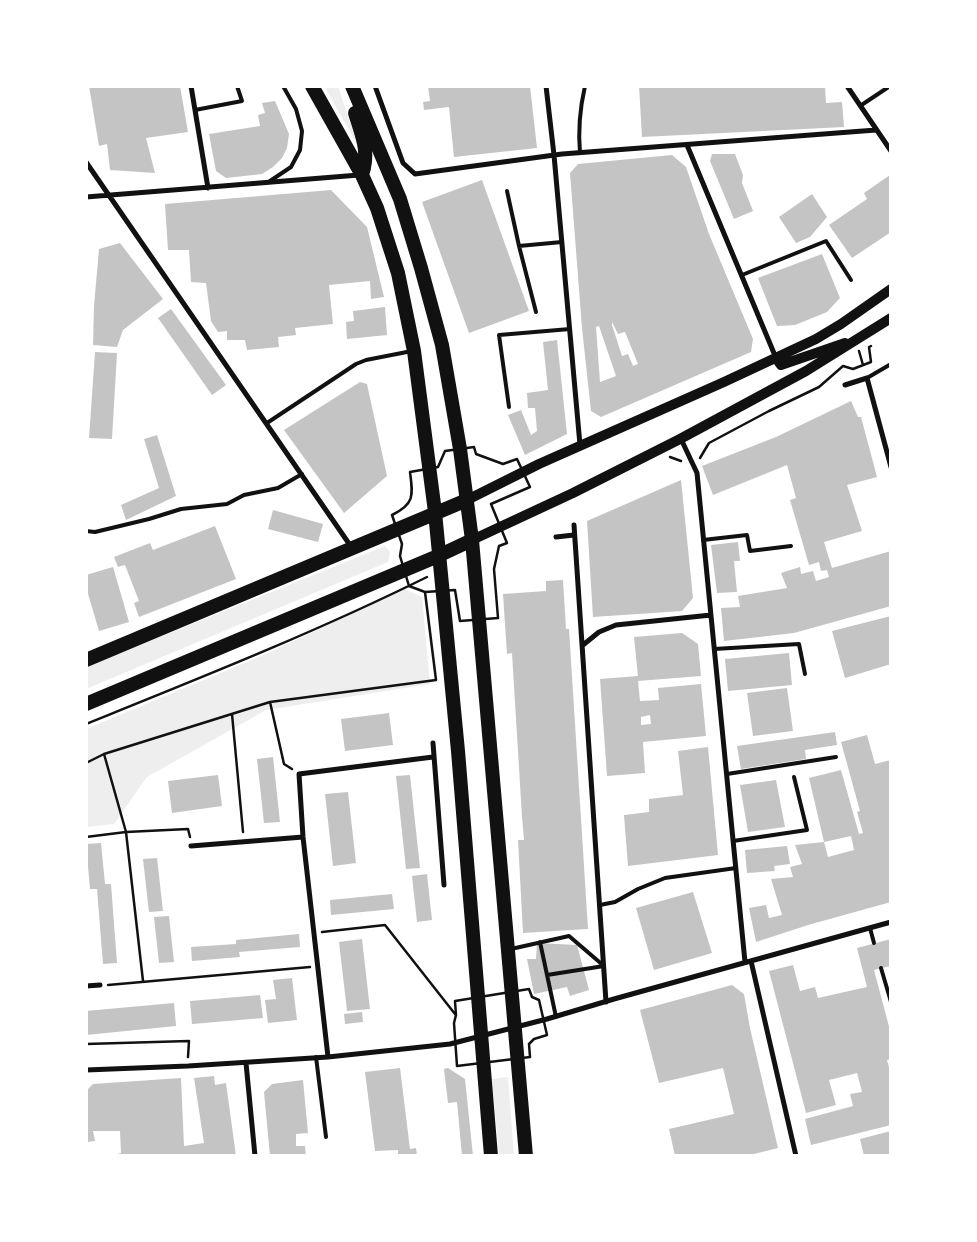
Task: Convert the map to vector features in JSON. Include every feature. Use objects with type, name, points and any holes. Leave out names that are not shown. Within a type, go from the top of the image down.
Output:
[{"type":"highway","points":[[312,86],[362,175],[377,208],[398,273],[414,351],[435,512],[458,751],[491,1156]]},
{"type":"highway","points":[[347,86],[367,153],[362,175]]},
{"type":"highway","points":[[352,86],[400,199],[442,344],[472,540],[506,950],[526,1156]]},
{"type":"highway","points":[[86,660],[467,500]]},
{"type":"highway","points":[[86,704],[472,540]]},
{"type":"main road","points":[[467,500],[523,471],[816,339],[891,289]]},
{"type":"main road","points":[[472,540],[573,493],[680,438],[806,371],[891,318]]},
{"type":"main road","points":[[776,358],[782,365],[856,340]]},
{"type":"street","points":[[191,86],[208,188]]},
{"type":"street","points":[[375,86],[403,163],[415,174],[554,155],[876,130]]},
{"type":"street","points":[[546,86],[580,446]]},
{"type":"street","points":[[847,86],[891,151]]},
{"type":"street","points":[[687,145],[776,358]]},
{"type":"street","points":[[86,162],[352,548]]},
{"type":"street","points":[[86,202],[86,197],[362,175]]},
{"type":"street","points":[[845,385],[867,378],[891,467]]},
{"type":"street","points":[[680,438],[697,473],[733,841],[748,961],[796,1156]]},
{"type":"street","points":[[574,525],[606,1002]]},
{"type":"street","points":[[556,537],[574,535]]},
{"type":"street","points":[[583,645],[599,632],[616,625],[711,615]]},
{"type":"street","points":[[433,743],[444,885]]},
{"type":"street","points":[[328,1057],[303,836],[299,774],[434,757]]},
{"type":"street","points":[[191,846],[303,836]]},
{"type":"street","points":[[86,1070],[316,1058],[450,1044],[514,1028],[891,922]]},
{"type":"street","points":[[86,986],[100,986]]},
{"type":"street","points":[[246,1062],[256,1156]]},
{"type":"lane","points":[[195,110],[242,101],[237,86]]},
{"type":"lane","points":[[268,182],[291,167],[300,150],[302,131],[296,109],[283,86]]},
{"type":"lane","points":[[580,153],[582,100],[585,86]]},
{"type":"lane","points":[[860,106],[890,86]]},
{"type":"lane","points":[[507,191],[536,312]]},
{"type":"lane","points":[[742,275],[826,241],[851,280]]},
{"type":"lane","points":[[519,246],[562,242]]},
{"type":"lane","points":[[509,407],[499,335],[570,329]]},
{"type":"lane","points":[[267,423],[349,368],[366,360],[414,351]]},
{"type":"lane","points":[[867,378],[891,364]]},
{"type":"lane","points":[[86,531],[95,532],[131,524],[182,509],[227,504],[244,495],[278,488],[302,474]]},
{"type":"lane","points":[[703,540],[747,535],[750,551],[791,546]]},
{"type":"lane","points":[[714,650],[799,644],[805,674]]},
{"type":"lane","points":[[727,774],[836,757]]},
{"type":"lane","points":[[733,841],[806,830],[794,777]]},
{"type":"lane","points":[[600,905],[615,902],[638,889],[665,878],[736,868]]},
{"type":"lane","points":[[870,928],[874,943]]},
{"type":"lane","points":[[506,950],[568,936],[604,966]]},
{"type":"lane","points":[[540,942],[556,1016]]},
{"type":"lane","points":[[547,975],[604,966]]},
{"type":"lane","points":[[881,968],[891,1002]]},
{"type":"lane","points":[[316,1058],[326,1137]]},
{"type":"path","points":[[856,340],[867,378]]},
{"type":"path","points":[[86,724],[225,667],[409,586],[425,592],[456,590],[460,621],[498,618],[494,568],[499,546],[507,543],[491,504],[530,487],[517,459],[503,464],[476,454],[474,447]]},
{"type":"path","points":[[409,586],[400,556],[402,544],[392,515],[404,509],[410,502],[412,494],[410,472]]},
{"type":"path","points":[[86,763],[104,754],[270,702],[436,680],[425,592]]},
{"type":"path","points":[[270,702],[284,764],[299,774]]},
{"type":"path","points":[[232,714],[244,841]]},
{"type":"path","points":[[104,754],[126,832],[144,981]]},
{"type":"path","points":[[86,837],[126,832],[188,829],[191,846]]},
{"type":"path","points":[[314,933],[385,925],[456,1015],[454,1023],[455,1042]]},
{"type":"path","points":[[100,986],[319,966]]},
{"type":"path","points":[[86,1044],[189,1041],[188,1066]]},
{"type":"shaded area","points":[[324,86],[338,86],[357,144]]},
{"type":"shaded area","points":[[385,546],[390,552],[388,562],[86,689],[86,667]]},
{"type":"shaded area","points":[[405,589],[422,597],[430,684],[266,710],[147,777],[114,824],[86,827],[86,729],[266,654]]},
{"type":"shaded area","points":[[508,1077],[514,1156],[499,1156],[492,1079]]},
{"type":"building","points":[[89,86],[180,86],[188,132],[146,138],[155,173],[110,170],[107,144],[99,146]]},
{"type":"building","points":[[428,86],[530,86],[537,148],[454,157],[449,107],[424,110],[423,102],[430,101]]},
{"type":"building","points":[[639,86],[825,86],[826,103],[842,102],[844,127],[642,137]]},
{"type":"building","points":[[275,101],[289,134],[287,148],[282,158],[262,174],[226,178],[216,171],[209,134],[260,126],[258,115],[265,113],[262,103]]},
{"type":"building","points":[[712,154],[735,154],[743,175],[742,183],[753,211],[734,219],[710,161]]},
{"type":"building","points":[[672,155],[686,167],[709,234],[753,339],[751,352],[601,417],[591,411],[582,328],[570,173],[578,164]],"holes":[[[612,322],[618,334],[625,332],[638,364],[633,366],[628,354],[622,356]],[[599,326],[616,376],[600,382],[596,327]]]},
{"type":"building","points":[[890,175],[891,232],[852,258],[829,225],[867,199],[864,193]]},
{"type":"building","points":[[482,180],[529,311],[469,333],[422,202]]},
{"type":"building","points":[[331,190],[367,227],[384,297],[371,299],[370,281],[329,285],[333,324],[295,328],[296,335],[278,337],[279,347],[247,350],[245,340],[227,340],[227,331],[218,332],[211,321],[206,283],[191,282],[189,250],[168,250],[165,204]]},
{"type":"building","points":[[812,194],[827,217],[810,237],[796,243],[779,217]]},
{"type":"building","points":[[120,243],[163,299],[123,330],[117,347],[93,345],[99,249]]},
{"type":"building","points":[[822,254],[840,298],[827,312],[795,325],[777,326],[758,278]]},
{"type":"building","points":[[385,307],[387,335],[347,339],[346,322],[354,321],[353,311]]},
{"type":"building","points":[[171,309],[226,385],[212,395],[158,318]]},
{"type":"building","points":[[557,340],[567,434],[525,455],[508,415],[521,410],[531,435],[537,431],[535,408],[528,408],[527,393],[548,390],[543,342]]},
{"type":"building","points":[[95,352],[117,353],[112,439],[89,438]]},
{"type":"building","points":[[360,382],[367,384],[387,476],[344,513],[284,430]]},
{"type":"building","points":[[851,401],[858,417],[861,417],[877,477],[847,485],[862,531],[824,542],[832,568],[891,551],[891,606],[794,633],[724,641],[721,608],[740,607],[738,596],[787,588],[781,573],[800,567],[801,574],[813,571],[816,581],[829,577],[827,570],[821,571],[819,562],[809,565],[790,500],[796,498],[787,465],[713,495],[702,466],[776,437]]},
{"type":"building","points":[[157,435],[176,496],[126,520],[121,505],[159,488],[144,439]]},
{"type":"building","points":[[681,480],[693,598],[682,611],[593,617],[587,521]]},
{"type":"building","points":[[273,510],[323,524],[318,542],[268,529]]},
{"type":"building","points":[[215,526],[236,579],[139,617],[134,603],[139,601],[125,565],[118,567],[114,557],[150,543],[153,550]]},
{"type":"building","points":[[738,542],[740,561],[734,561],[737,592],[717,593],[711,545]]},
{"type":"building","points":[[113,567],[129,622],[99,631],[86,587],[86,575]]},
{"type":"building","points":[[563,580],[566,629],[569,629],[588,929],[523,933],[518,840],[524,840],[512,653],[507,654],[503,594],[546,591],[546,581]]},
{"type":"building","points":[[891,616],[891,664],[845,678],[832,631]]},
{"type":"building","points":[[682,633],[698,644],[701,676],[638,681],[640,701],[659,700],[658,688],[701,684],[706,736],[643,742],[645,773],[607,776],[600,679],[638,676],[634,637]],"holes":[[[650,715],[651,724],[641,725],[641,717]]]},
{"type":"building","points":[[789,653],[792,685],[728,691],[725,659]]},
{"type":"building","points":[[787,688],[793,731],[753,736],[747,693]]},
{"type":"building","points":[[389,713],[393,745],[345,751],[341,719]]},
{"type":"building","points":[[835,732],[837,745],[805,750],[806,759],[741,769],[737,746]]},
{"type":"building","points":[[867,735],[875,764],[891,760],[891,902],[808,925],[756,942],[749,908],[766,905],[769,918],[782,915],[771,879],[793,877],[790,867],[802,864],[795,845],[824,842],[809,778],[841,770],[859,834],[863,833],[857,812],[860,811],[841,742]],"holes":[[[851,836],[854,850],[828,857],[824,842]]]},
{"type":"building","points":[[708,747],[718,855],[628,866],[624,815],[649,812],[649,799],[683,795],[678,751]]},
{"type":"building","points":[[273,757],[280,822],[264,823],[257,759]]},
{"type":"building","points":[[218,775],[222,806],[172,813],[168,781]]},
{"type":"building","points":[[410,775],[420,868],[406,869],[396,776]]},
{"type":"building","points":[[776,780],[785,827],[748,832],[740,785]]},
{"type":"building","points":[[348,792],[356,863],[333,866],[325,794]]},
{"type":"building","points":[[101,843],[105,884],[111,884],[117,963],[103,964],[97,889],[90,889],[86,844]]},
{"type":"building","points":[[787,846],[790,864],[774,866],[775,871],[747,873],[745,850]]},
{"type":"building","points":[[157,858],[163,911],[149,912],[143,859]]},
{"type":"building","points":[[427,874],[432,920],[417,922],[412,876]]},
{"type":"building","points":[[693,892],[712,953],[654,970],[636,908]]},
{"type":"building","points":[[392,894],[394,909],[331,915],[330,900]]},
{"type":"building","points":[[169,916],[174,962],[159,963],[154,917]]},
{"type":"building","points":[[299,934],[300,947],[239,952],[240,957],[192,961],[191,947],[236,944],[236,940]]},
{"type":"building","points":[[362,939],[370,1009],[347,1011],[339,942]]},
{"type":"building","points":[[891,939],[891,966],[874,970],[891,1034],[891,1059],[887,1060],[891,1075],[891,1125],[811,1145],[805,1119],[853,1106],[850,1094],[862,1092],[857,1073],[829,1080],[836,1105],[806,1113],[769,971],[793,965],[800,991],[815,987],[818,998],[867,987],[857,948]]},
{"type":"building","points":[[537,943],[577,945],[589,990],[570,996],[567,987],[534,994],[527,959],[536,959]]},
{"type":"building","points":[[292,978],[297,1020],[268,1023],[265,1000],[276,999],[273,980]]},
{"type":"building","points":[[732,985],[744,994],[778,1148],[746,1156],[675,1156],[669,1129],[734,1114],[723,1068],[659,1083],[640,1010]]},
{"type":"building","points":[[260,995],[263,1018],[192,1024],[190,1001]]},
{"type":"building","points":[[174,1003],[176,1026],[86,1035],[86,1011]]},
{"type":"building","points":[[362,1012],[363,1022],[345,1024],[344,1014]]},
{"type":"building","points":[[400,1068],[410,1149],[416,1148],[417,1156],[398,1156],[398,1150],[375,1151],[365,1072]]},
{"type":"building","points":[[448,1068],[465,1079],[473,1156],[462,1156],[457,1102],[448,1103],[444,1069]]},
{"type":"building","points":[[214,1076],[215,1085],[226,1083],[236,1156],[111,1156],[121,1153],[120,1131],[93,1131],[95,1141],[87,1142],[86,1091],[93,1084],[181,1078],[184,1146],[204,1143],[194,1078]]},
{"type":"building","points":[[303,1080],[308,1133],[296,1134],[296,1146],[305,1146],[306,1156],[270,1156],[264,1092],[272,1084]]},
{"type":"building","points":[[891,1131],[891,1156],[864,1156],[860,1139]]}]
